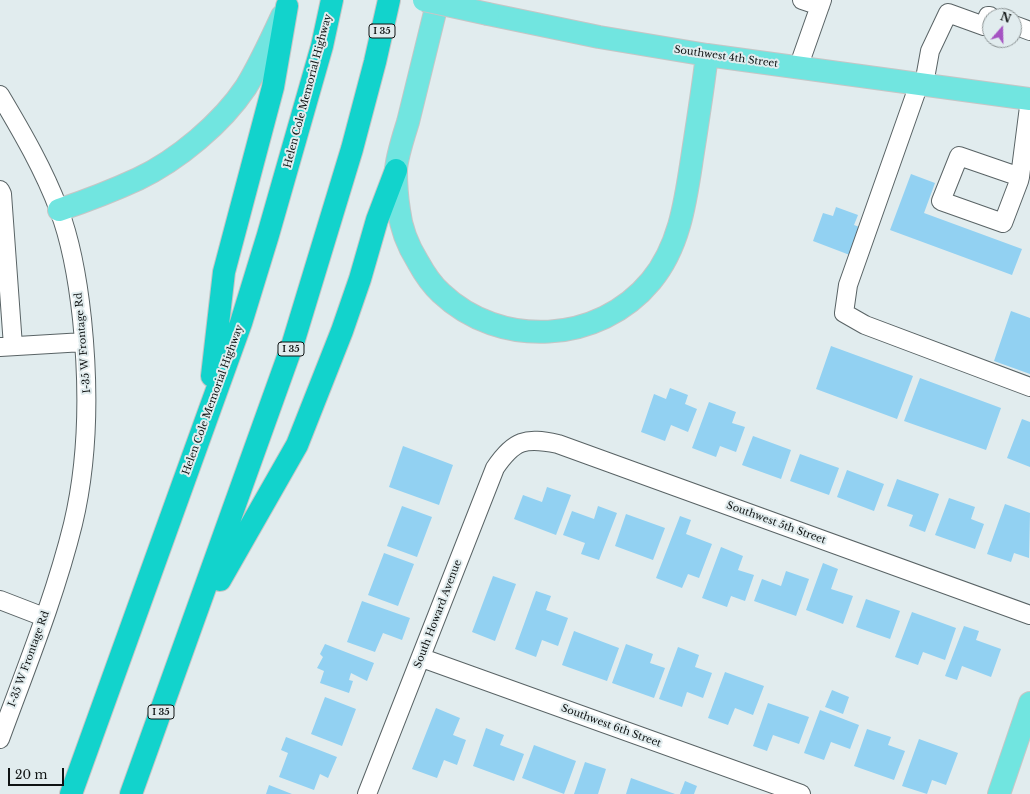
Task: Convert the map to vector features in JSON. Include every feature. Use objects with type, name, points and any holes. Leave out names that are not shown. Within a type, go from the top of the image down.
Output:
[{"type":"highway","name":"Helen Cole Memorial Highway","points":[[71,794],[240,323],[268,235],[322,46],[332,0]]},
{"type":"highway","name":"I 35","points":[[131,794],[294,343],[352,149],[376,62],[389,0]]},
{"type":"highway","points":[[208,414],[224,272],[273,87],[287,3]]},
{"type":"highway","points":[[190,631],[297,445],[342,331],[360,279],[377,220],[396,170]]},
{"type":"main road","name":"Southwest 4th Street","points":[[424,0],[599,37],[707,55],[1030,98]]},
{"type":"main road","points":[[438,0],[396,170],[401,223],[409,246],[428,279],[440,293],[471,314],[510,328],[533,332],[554,332],[575,328],[597,321],[617,311],[636,296],[651,281],[665,260],[676,236],[682,216],[707,55]]},
{"type":"main road","points":[[59,210],[94,198],[140,178],[181,153],[203,134],[226,112],[246,87],[266,51],[287,3]]},
{"type":"main road","points":[[999,794],[1030,703]]},
{"type":"street","points":[[798,68],[821,3],[802,0]]},
{"type":"street","points":[[982,25],[948,13],[930,51],[921,84],[848,285],[844,313],[865,325],[1030,387]]},
{"type":"street","name":"I-35 W Frontage Rd","points":[[0,95],[31,151],[59,210],[72,257],[79,291],[84,342],[87,399],[80,484],[63,564],[0,739]]},
{"type":"street","points":[[1020,177],[959,156],[941,201],[1003,222],[1020,177],[1030,98]]},
{"type":"street","points":[[0,190],[2,194],[6,346],[84,342]]},
{"type":"street","name":"Southwest 5th Street","points":[[520,442],[533,440],[558,444],[1030,615]]},
{"type":"street","name":"South Howard Avenue","points":[[367,794],[422,658],[495,468],[504,454],[520,442]]},
{"type":"street","points":[[0,600],[44,617]]},
{"type":"street","name":"Southwest 6th Street","points":[[422,658],[800,794]]},
{"type":"building","points":[[911,174],[935,183],[924,213],[1022,249],[1012,275],[890,230]]},
{"type":"building","points":[[836,207],[858,215],[854,225],[865,229],[855,257],[813,241],[823,213],[833,216]]},
{"type":"building","points":[[1011,311],[1030,318],[1030,374],[994,361]]},
{"type":"building","points":[[831,346],[913,376],[897,419],[816,389]]},
{"type":"building","points":[[920,378],[1001,408],[986,450],[904,421]]},
{"type":"building","points":[[670,388],[688,395],[685,404],[697,409],[688,432],[671,425],[665,441],[641,432],[654,394],[666,399]]},
{"type":"building","points":[[709,402],[736,412],[732,423],[745,427],[736,452],[720,446],[716,457],[692,448]]},
{"type":"building","points":[[1022,419],[1030,422],[1030,467],[1007,458]]},
{"type":"building","points":[[753,436],[791,450],[781,479],[742,465]]},
{"type":"building","points":[[403,446],[453,465],[439,505],[389,487]]},
{"type":"building","points":[[800,454],[839,468],[829,495],[790,481]]},
{"type":"building","points":[[847,470],[884,484],[874,511],[837,497]]},
{"type":"building","points":[[897,479],[939,494],[925,532],[909,526],[913,515],[887,506]]},
{"type":"building","points":[[547,487],[571,495],[556,535],[514,519],[523,495],[542,502]]},
{"type":"building","points":[[949,498],[975,507],[971,519],[984,524],[975,549],[935,535]]},
{"type":"building","points":[[1005,504],[1030,513],[1029,558],[1014,553],[1011,562],[987,554]]},
{"type":"building","points":[[402,506],[432,517],[417,557],[387,546]]},
{"type":"building","points":[[598,506],[617,513],[599,560],[581,554],[585,543],[563,535],[572,511],[594,519]]},
{"type":"building","points":[[626,514],[665,528],[653,560],[615,546]]},
{"type":"building","points":[[680,516],[691,520],[686,534],[712,544],[699,578],[688,574],[682,588],[656,578]]},
{"type":"building","points":[[721,547],[743,556],[738,570],[754,575],[745,601],[731,596],[727,607],[702,598]]},
{"type":"building","points":[[384,553],[414,564],[398,606],[368,595]]},
{"type":"building","points":[[823,563],[838,569],[831,589],[853,596],[843,624],[806,610]]},
{"type":"building","points":[[786,571],[809,579],[796,616],[754,601],[762,579],[781,586]]},
{"type":"building","points":[[493,576],[516,584],[495,641],[472,632]]},
{"type":"building","points":[[536,591],[551,596],[546,610],[568,618],[558,646],[542,640],[536,657],[515,649]]},
{"type":"building","points":[[866,599],[900,611],[890,639],[856,627]]},
{"type":"building","points":[[362,601],[410,618],[402,640],[383,633],[375,652],[347,642]]},
{"type":"building","points":[[912,612],[956,628],[945,660],[923,652],[918,665],[895,657]]},
{"type":"building","points":[[964,626],[979,631],[976,640],[1001,649],[991,677],[962,666],[957,680],[945,676]]},
{"type":"building","points":[[574,631],[619,648],[607,681],[562,665]]},
{"type":"building","points":[[325,644],[374,663],[367,681],[351,673],[349,680],[353,681],[349,693],[320,683],[324,671],[317,668],[323,657],[320,654]]},
{"type":"building","points":[[626,644],[653,654],[650,663],[665,668],[654,698],[612,683]]},
{"type":"building","points":[[678,647],[699,655],[695,667],[712,673],[703,698],[687,692],[682,707],[659,699]]},
{"type":"building","points":[[725,672],[764,686],[753,715],[735,708],[728,725],[708,718]]},
{"type":"building","points":[[832,690],[849,697],[843,714],[825,707]]},
{"type":"building","points":[[325,697],[356,709],[342,746],[311,734]]},
{"type":"building","points":[[768,703],[809,717],[799,744],[773,735],[767,751],[753,746]]},
{"type":"building","points":[[436,708],[460,718],[453,735],[466,740],[457,765],[444,760],[437,778],[412,769]]},
{"type":"building","points":[[820,710],[859,725],[850,749],[831,742],[824,760],[804,753]]},
{"type":"building","points":[[486,728],[504,735],[500,745],[524,754],[514,781],[473,766]]},
{"type":"building","points":[[867,729],[891,737],[888,745],[905,751],[894,780],[854,766]]},
{"type":"building","points":[[286,737],[337,757],[328,778],[320,774],[314,790],[279,777],[288,753],[281,750]]},
{"type":"building","points":[[919,739],[958,753],[946,785],[932,780],[927,794],[902,786]]},
{"type":"building","points":[[534,745],[576,761],[564,794],[522,778]]},
{"type":"building","points":[[585,762],[606,769],[598,794],[574,794]]},
{"type":"building","points":[[631,778],[675,794],[626,794]]},
{"type":"building","points":[[685,781],[697,786],[694,794],[680,794]]},
{"type":"building","points":[[269,785],[292,794],[266,794]]}]
